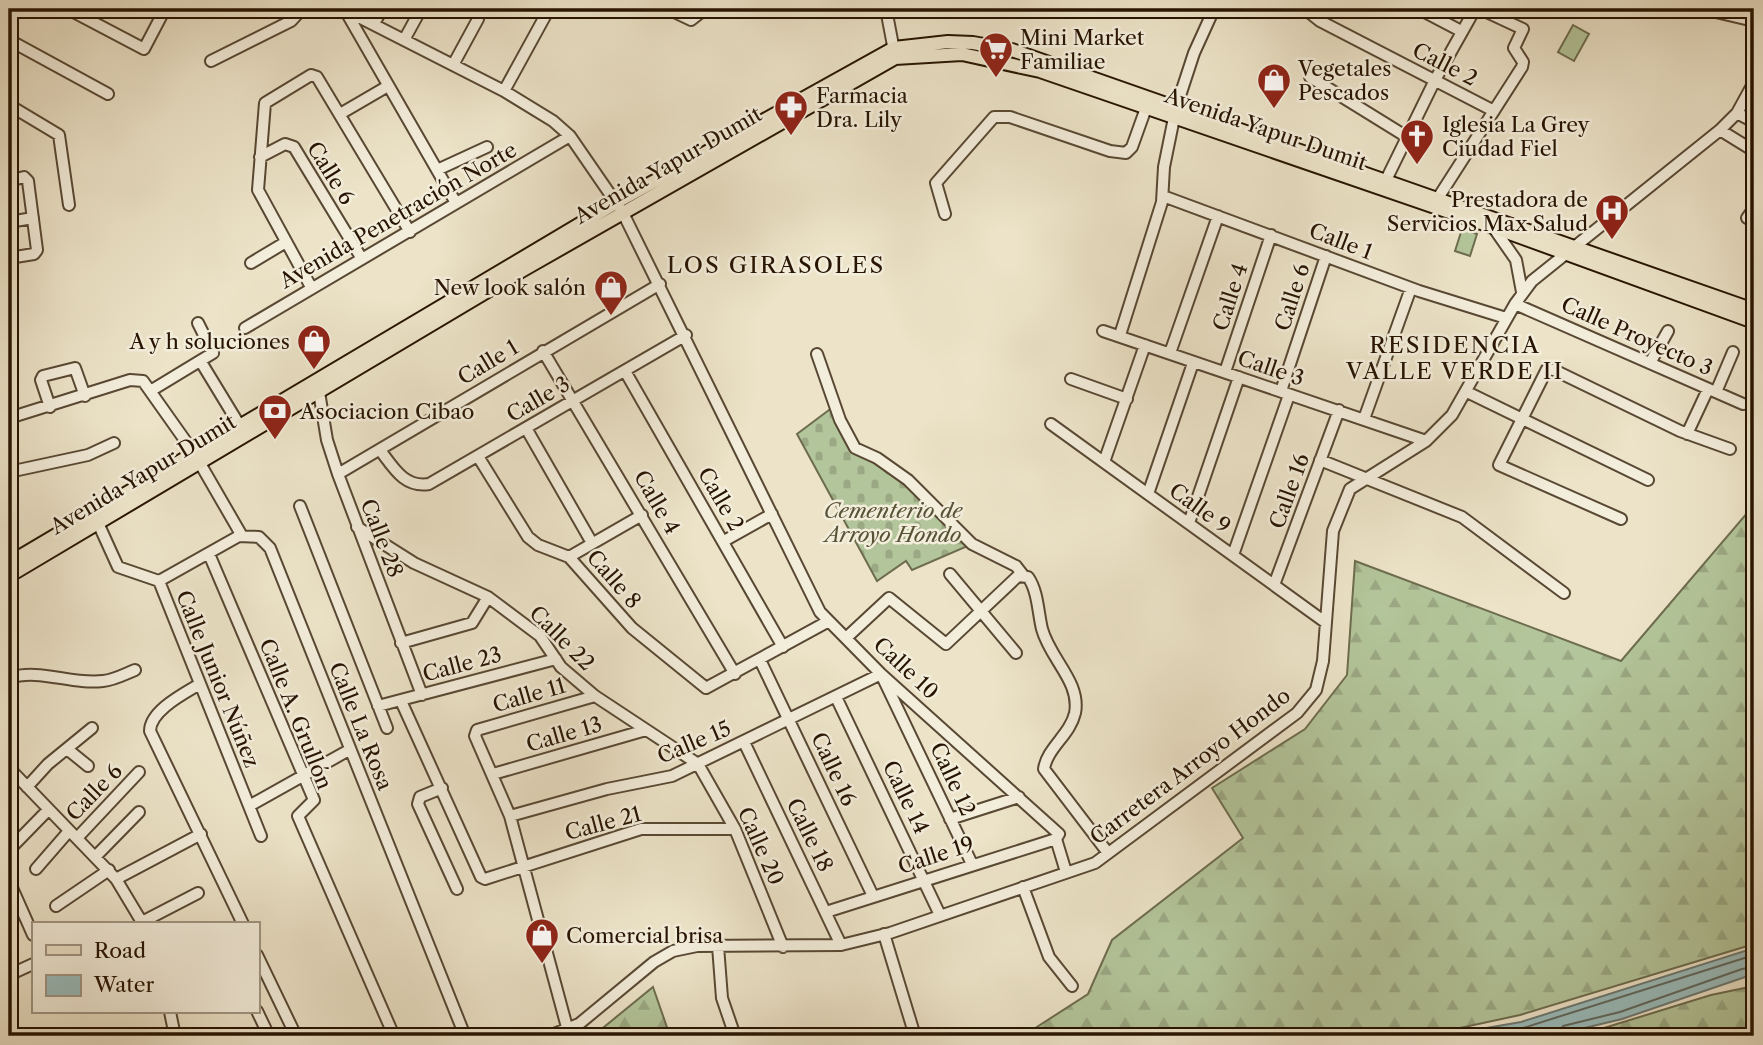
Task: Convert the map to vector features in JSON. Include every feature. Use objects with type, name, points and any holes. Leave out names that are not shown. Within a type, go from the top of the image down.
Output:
[{"type":"main road","name":"Avenida Yapur Dumit","points":[[9,576],[98,523],[197,458],[240,426],[620,207],[894,53],[948,42],[973,43],[1012,50],[1176,113],[1493,227],[1754,310]]},
{"type":"main road","name":"Avenida Yapur Dumit","points":[[894,53],[962,54],[1007,62],[1146,108],[1176,113],[1438,198],[1754,322]]},
{"type":"main road","name":"Avenida Yapur Dumit","points":[[9,563],[319,392],[620,207]]},
{"type":"street","points":[[68,9],[144,48],[165,9]]},
{"type":"street","points":[[211,61],[291,21],[302,9]]},
{"type":"street","points":[[344,9],[504,92],[553,121],[570,136],[620,207],[827,621],[735,674]]},
{"type":"street","points":[[344,9],[456,204]]},
{"type":"street","points":[[374,24],[382,9]]},
{"type":"street","points":[[404,40],[421,9]]},
{"type":"street","points":[[668,9],[691,20],[705,9]]},
{"type":"street","points":[[886,9],[894,53]]},
{"type":"street","points":[[1120,335],[1163,196],[1164,167],[1176,113],[1194,53],[1214,9]]},
{"type":"street","name":"Calle 2","points":[[1305,9],[1320,21],[1494,111]]},
{"type":"street","points":[[1419,9],[1461,32]]},
{"type":"street","points":[[1385,180],[1435,80],[1476,9],[1523,29],[1514,48],[1523,62],[1522,67],[1438,198]]},
{"type":"street","points":[[1703,9],[1754,21]]},
{"type":"street","points":[[504,92],[545,10]]},
{"type":"street","points":[[453,65],[478,19]]},
{"type":"street","points":[[9,40],[108,94]]},
{"type":"street","points":[[311,287],[258,190],[265,103],[314,75],[410,232]]},
{"type":"street","points":[[1310,77],[1407,137]]},
{"type":"street","name":"Carretera Arroyo Hondo","points":[[550,1036],[568,1031],[663,955],[685,947],[841,945],[884,934],[1095,863],[1297,713],[1316,690],[1323,661],[1333,531],[1350,489],[1426,441],[1452,415],[1522,292],[1544,270],[1572,251],[1720,130],[1737,113],[1754,82]]},
{"type":"street","points":[[340,114],[388,86]]},
{"type":"street","points":[[9,105],[60,135],[69,205]]},
{"type":"street","points":[[944,214],[936,183],[994,117],[1010,117],[1110,151],[1126,153],[1132,147],[1146,108]]},
{"type":"street","points":[[1737,113],[1754,122]]},
{"type":"street","points":[[1720,130],[1754,151]]},
{"type":"street","name":"Avenida Penetración Norte","points":[[245,328],[570,136]]},
{"type":"street","name":"Calle 6","points":[[260,157],[290,145],[362,259]]},
{"type":"street","points":[[437,170],[487,148]]},
{"type":"street","points":[[9,181],[24,177],[28,181],[36,253],[9,258]]},
{"type":"street","name":"Calle 1","points":[[1163,196],[1411,288],[1506,318]]},
{"type":"street","points":[[1747,218],[1754,208]]},
{"type":"street","points":[[1170,353],[1218,216]]},
{"type":"street","points":[[9,222],[33,218]]},
{"type":"street","points":[[1493,227],[1516,260],[1522,292]]},
{"type":"street","name":"Calle 4","points":[[1225,373],[1271,235]]},
{"type":"street","points":[[251,263],[286,242]]},
{"type":"street","name":"Calle 6","points":[[1285,393],[1326,256]]},
{"type":"street","name":"Calle 1","points":[[338,474],[660,284]]},
{"type":"street","points":[[1364,419],[1411,288]]},
{"type":"street","name":"Calle Proyecto 3","points":[[1515,304],[1743,404]]},
{"type":"street","points":[[152,390],[201,362],[214,349],[198,323]]},
{"type":"street","name":"Calle 3","points":[[1103,331],[1426,441]]},
{"type":"street","points":[[1650,363],[1668,331]]},
{"type":"street","name":"Calle 3","points":[[380,450],[400,476],[419,486],[429,484],[686,335]]},
{"type":"street","points":[[1104,462],[1145,345]]},
{"type":"street","name":"Calle 4","points":[[543,351],[575,400],[735,674]]},
{"type":"street","points":[[1687,434],[1733,352]]},
{"type":"street","points":[[817,354],[840,420],[855,448],[877,458],[908,480],[972,544],[1016,566],[1031,580],[1043,631],[1057,664],[1075,688],[1076,697],[1069,732],[1045,760],[1044,769],[1108,853]]},
{"type":"street","points":[[201,362],[240,426]]},
{"type":"street","points":[[1148,494],[1194,363]]},
{"type":"street","points":[[50,407],[41,380],[43,376],[75,369],[85,396]]},
{"type":"street","points":[[1621,519],[1500,467],[1500,460],[1546,371],[1552,369],[1687,434],[1730,449]]},
{"type":"street","name":"Calle 2","points":[[625,371],[783,646]]},
{"type":"street","points":[[1189,523],[1240,377]]},
{"type":"street","points":[[1071,379],[1127,399]]},
{"type":"street","points":[[9,418],[137,380],[152,390],[197,458],[242,536],[159,582]]},
{"type":"street","name":"Calle 28","points":[[319,392],[327,440],[338,474],[422,695]]},
{"type":"street","points":[[1467,392],[1648,480]]},
{"type":"street","points":[[1233,555],[1285,393]]},
{"type":"street","name":"Calle 16","points":[[1274,585],[1339,410]]},
{"type":"street","name":"Calle 9","points":[[1051,424],[1325,622]]},
{"type":"street","points":[[526,428],[592,543]]},
{"type":"street","points":[[9,472],[88,455],[114,443]]},
{"type":"street","name":"Calle 8","points":[[479,457],[528,537],[538,545],[569,557],[632,628],[706,688],[735,674]]},
{"type":"street","points":[[1321,460],[1462,517],[1564,593]]},
{"type":"street","points":[[300,506],[387,728]]},
{"type":"street","points":[[569,557],[642,514]]},
{"type":"street","points":[[724,541],[772,514]]},
{"type":"street","name":"Calle Junior Núñez","points":[[98,523],[118,567],[159,582],[198,685],[261,836]]},
{"type":"street","name":"Calle 22","points":[[357,527],[414,563],[488,597],[540,636],[556,659],[595,696],[698,764]]},
{"type":"street","name":"Calle La Rosa","points":[[242,536],[259,537],[270,548],[465,1036]]},
{"type":"street","name":"Calle A. Grullón","points":[[209,554],[314,800],[298,816],[394,1036]]},
{"type":"street","points":[[950,573],[983,609],[1016,653]]},
{"type":"street","points":[[846,638],[886,599],[893,600],[942,643],[948,642],[1018,576],[1023,575]]},
{"type":"street","points":[[401,643],[472,623],[488,597]]},
{"type":"street","name":"Calle 10","points":[[827,621],[881,674],[1057,831],[1057,838]]},
{"type":"street","name":"Calle 23","points":[[378,706],[556,659]]},
{"type":"street","name":"Calle 16","points":[[760,660],[873,896]]},
{"type":"street","points":[[9,678],[27,672],[71,681],[105,681],[135,670]]},
{"type":"street","name":"Calle 15","points":[[510,816],[607,789],[672,776],[881,674]]},
{"type":"street","name":"Calle 12","points":[[881,674],[972,864]]},
{"type":"street","points":[[198,685],[172,702],[151,722],[150,727],[242,922]]},
{"type":"street","name":"Calle 11","points":[[493,774],[475,733],[595,696]]},
{"type":"street","name":"Calle 14","points":[[836,697],[940,915]]},
{"type":"street","points":[[401,701],[442,788],[420,797],[418,804],[457,889]]},
{"type":"street","points":[[27,787],[93,728]]},
{"type":"street","name":"Calle 13","points":[[493,774],[646,730]]},
{"type":"street","name":"Calle 18","points":[[744,742],[841,945]]},
{"type":"street","points":[[67,749],[88,766]]},
{"type":"street","points":[[249,806],[349,750]]},
{"type":"street","name":"Calle 20","points":[[698,764],[735,829],[783,947]]},
{"type":"street","points":[[10,772],[96,856],[112,875],[142,922]]},
{"type":"street","name":"Calle 6","points":[[36,869],[139,772]]},
{"type":"street","points":[[493,774],[526,866],[568,1031]]},
{"type":"street","name":"Calle 21","points":[[442,788],[481,877],[485,879],[641,829],[735,829]]},
{"type":"street","points":[[950,819],[1019,797]]},
{"type":"street","points":[[9,850],[48,810]]},
{"type":"street","points":[[96,856],[139,813]]},
{"type":"street","points":[[56,906],[112,875],[201,834]]},
{"type":"street","points":[[1057,838],[1066,872]]},
{"type":"street","name":"Calle 19","points":[[826,912],[1057,838]]},
{"type":"street","points":[[9,881],[11,892],[32,932]]},
{"type":"street","points":[[1023,887],[1049,957],[1072,986]]},
{"type":"street","points":[[145,922],[198,893]]},
{"type":"street","points":[[884,934],[915,1036]]},
{"type":"street","points":[[718,946],[722,998],[734,1036]]},
{"type":"street","points":[[259,959],[296,1036]]},
{"type":"street","points":[[9,973],[32,964]]},
{"type":"street","points":[[170,1014],[175,1036]]},
{"type":"street","points":[[258,1014],[269,1036]]},
{"type":"green space","points":[[1573,25],[1589,34],[1574,61],[1558,52]]},
{"type":"green space","points":[[1462,229],[1477,234],[1470,256],[1455,251]]},
{"type":"green space","name":"Cementerio de Arroyo Hondo","points":[[833,407],[853,448],[888,467],[970,545],[912,570],[906,561],[877,581],[797,434]]},
{"type":"green space","points":[[1754,505],[1754,944],[1520,1015],[1423,1036],[1023,1036],[1088,994],[1112,940],[1243,838],[1212,788],[1305,729],[1347,675],[1355,561],[1621,661]]},
{"type":"green space","points":[[1754,986],[1754,1036],[1578,1036],[1711,995]]},
{"type":"green space","points":[[653,987],[670,1036],[593,1036]]},
{"type":"water","points":[[1754,948],[1754,974],[1622,1019],[1551,1036],[1440,1036],[1521,1022]]},
{"type":"place","name":"Mini Market Familiae","points":[[996,79]]},
{"type":"place","name":"Vegetales Pescados","points":[[1274,110]]},
{"type":"place","name":"Farmacia Dra. Lily","points":[[791,137]]},
{"type":"place","name":"Iglesia La Grey Ciudad Fiel","points":[[1417,166]]},
{"type":"place","name":"Prestadora de Servicios Max Salud","points":[[1612,241]]},
{"type":"place","name":"New look salón","points":[[611,317]]},
{"type":"place","name":"A y h soluciones","points":[[314,371]]},
{"type":"place","name":"Asociacion Cibao","points":[[275,441]]},
{"type":"place","name":"Comercial brisa","points":[[542,965]]},
{"type":"district","name":"LOS GIRASOLES","points":[[776,265]]},
{"type":"district","name":"RESIDENCIA VALLE VERDE II","points":[[1455,358]]}]
